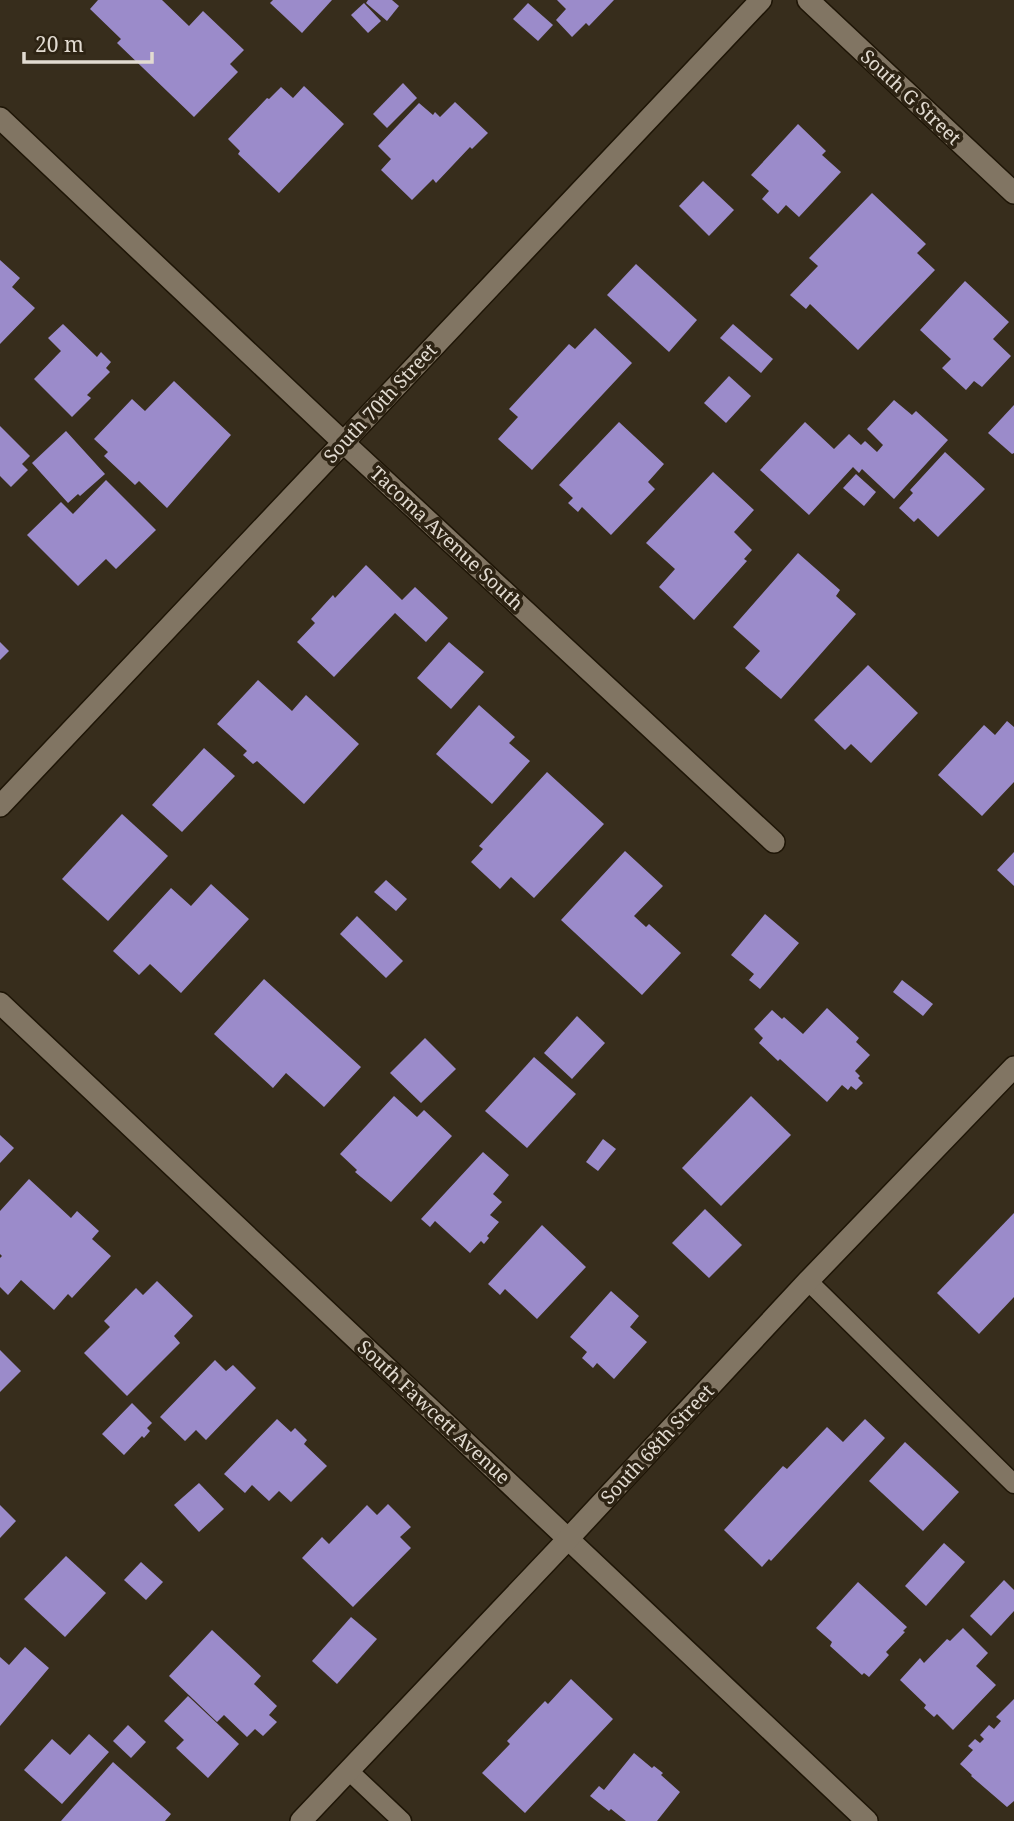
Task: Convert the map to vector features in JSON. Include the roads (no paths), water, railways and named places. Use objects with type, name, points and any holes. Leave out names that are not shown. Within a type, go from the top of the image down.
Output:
[{"type":"street","name":"South 70th Street","points":[[0,806],[761,0]]},
{"type":"street","name":"South G Street","points":[[808,0],[1014,193]]},
{"type":"street","name":"Tacoma Avenue South","points":[[0,118],[343,442],[774,842]]},
{"type":"street","name":"South Fawcett Avenue","points":[[0,1003],[867,1821]]},
{"type":"street","name":"South 68th Street","points":[[301,1821],[808,1281],[1012,1072]]},
{"type":"lane","points":[[808,1281],[1014,1484]]},
{"type":"lane","points":[[349,1771],[402,1821]]}]
